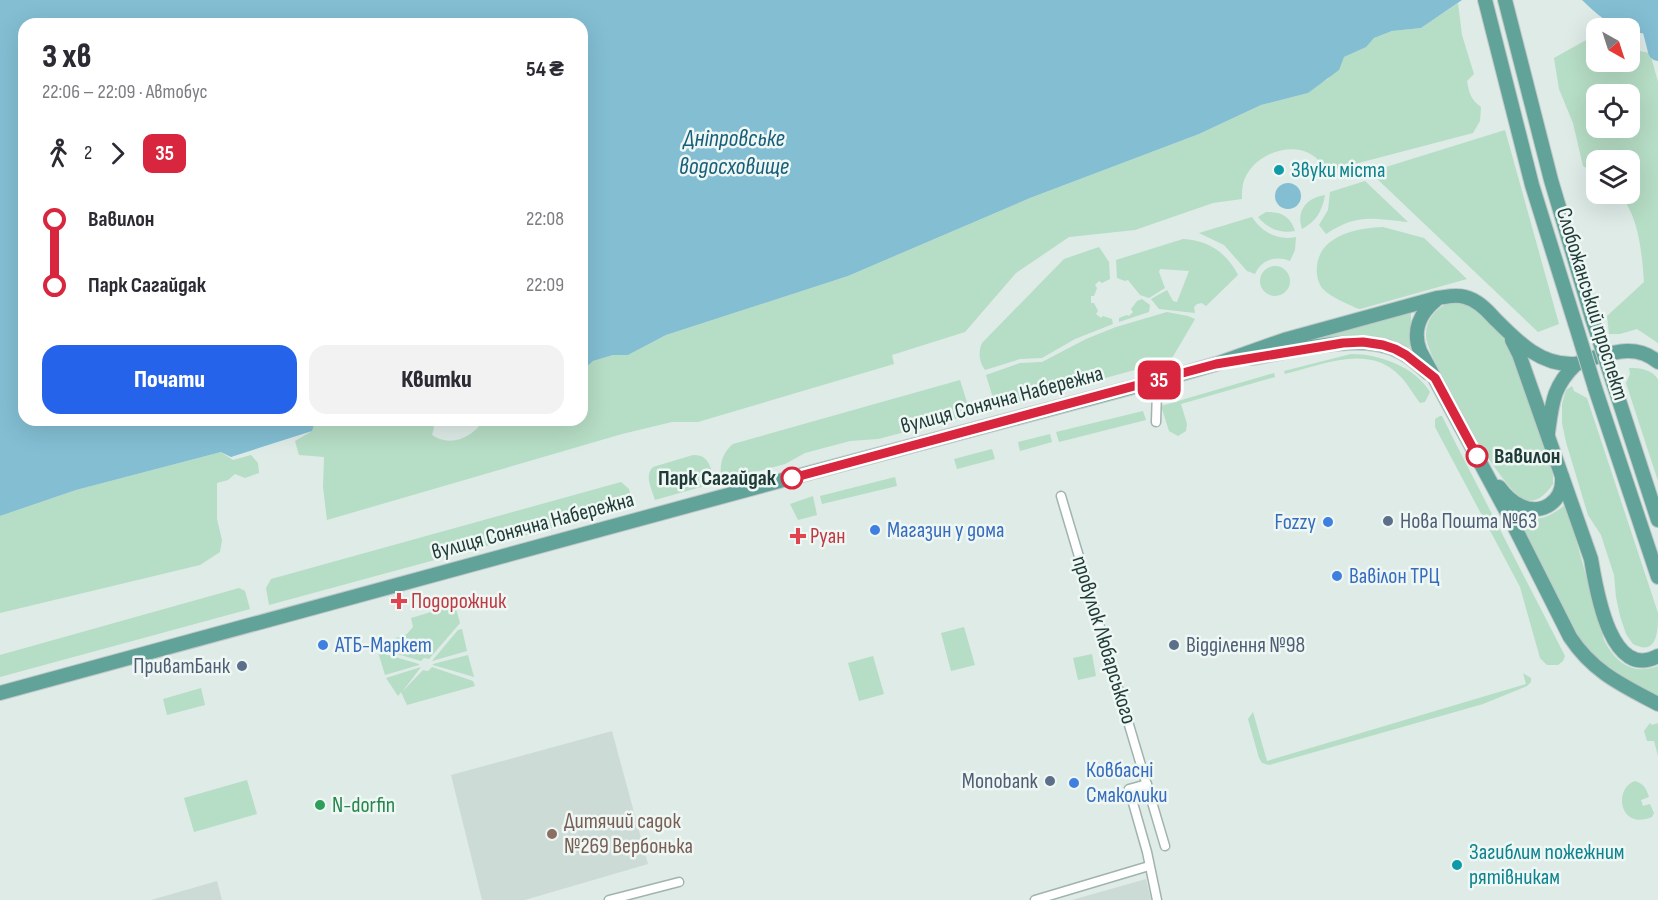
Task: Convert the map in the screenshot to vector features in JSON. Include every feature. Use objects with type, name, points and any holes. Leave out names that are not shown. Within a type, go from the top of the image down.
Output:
[{"type":"main road","name":"Слобожанський проспект","points":[[1485,0],[1532,185],[1595,388],[1658,578]]},
{"type":"main road","name":"Слобожанський проспект","points":[[1505,0],[1551,180],[1592,318],[1658,520]]},
{"type":"main road","name":"вулиця Сонячна Набережна","points":[[0,693],[794,477],[1172,377],[1216,364],[1284,339],[1437,298],[1462,296],[1471,299],[1543,359],[1576,364]]},
{"type":"main road","points":[[1437,298],[1421,316],[1416,336],[1420,351],[1481,464],[1554,608],[1576,646],[1601,673],[1658,704]]},
{"type":"main road","points":[[1509,333],[1519,354],[1591,559],[1595,583],[1613,640],[1619,650],[1635,659],[1646,660],[1658,656]]},
{"type":"main road","name":"вулиця Сонячна Набережна","points":[[1216,364],[1343,343],[1363,342],[1395,349],[1435,378]]},
{"type":"main road","points":[[1548,436],[1556,392],[1563,377],[1576,364],[1622,350],[1637,351],[1658,362]]},
{"type":"main road","points":[[1481,464],[1511,501],[1532,510],[1553,503],[1562,485],[1561,474]]},
{"type":"street","points":[[1156,422],[1157,392],[1163,382],[1172,377]]},
{"type":"street","name":"провулок Любарського","points":[[1061,496],[1166,846]]},
{"type":"street","points":[[1147,784],[1129,789],[1157,900]]},
{"type":"street","points":[[1035,900],[1149,866]]},
{"type":"street","points":[[609,900],[679,882]]},
{"type":"shaded area","name":"Дитячий садок №269 Вербонька","points":[[612,731],[648,864],[525,900],[482,900],[451,775]]},
{"type":"shaded area","points":[[1146,879],[1151,900],[1072,900]]},
{"type":"shaded area","points":[[217,881],[222,900],[151,900]]},
{"type":"green space","points":[[1458,3],[1462,35],[1474,74],[1467,81],[1473,99],[1481,107],[1480,121],[1473,133],[1328,171],[1317,159],[1306,152],[1287,149],[1267,155],[1251,168],[1246,176],[1242,199],[1213,203],[1135,230],[1069,237],[1016,273],[965,332],[892,355],[894,364],[698,422],[672,422],[622,434],[327,520],[323,487],[324,457],[299,455],[295,441],[312,431],[314,426],[434,426],[432,435],[446,441],[468,436],[479,426],[588,426],[588,366],[593,361],[613,355],[628,355],[666,335],[848,276],[1030,198],[1199,134],[1261,105],[1308,93],[1328,79],[1344,57],[1365,47],[1374,38],[1392,31],[1421,28]]},
{"type":"green space","points":[[1586,40],[1586,72],[1640,72],[1640,51],[1650,53],[1658,82],[1658,343],[1637,329],[1620,334],[1609,334],[1607,316],[1644,282],[1635,224],[1626,204],[1640,204],[1640,150],[1586,150],[1586,168],[1583,166],[1573,123],[1559,89],[1554,58]]},
{"type":"green space","points":[[1505,130],[1559,324],[1538,332],[1373,175],[1373,171]]},
{"type":"green space","points":[[1365,181],[1408,222],[1357,220],[1337,227],[1326,234],[1319,225],[1328,210],[1330,192]]},
{"type":"green space","points":[[1325,195],[1318,215],[1302,229],[1300,217],[1304,206],[1313,199]]},
{"type":"green space","points":[[1266,212],[1285,216],[1295,231],[1279,231],[1265,224],[1258,217]]},
{"type":"green space","points":[[1252,217],[1260,227],[1271,234],[1283,238],[1296,237],[1295,250],[1290,261],[1270,260],[1261,265],[1255,274],[1247,271],[1224,245],[1199,233]]},
{"type":"green space","points":[[1383,227],[1424,238],[1467,279],[1360,309],[1339,300],[1323,289],[1317,270],[1319,256],[1325,247],[1341,235],[1362,229]]},
{"type":"green space","points":[[1183,239],[1201,242],[1216,249],[1234,267],[1238,275],[1206,306],[1202,303],[1197,304],[1194,307],[1195,313],[1159,309],[1151,299],[1167,290],[1173,301],[1177,302],[1189,271],[1160,269],[1165,288],[1149,298],[1140,295],[1128,280],[1117,278],[1116,260]]},
{"type":"green space","points":[[1099,247],[1109,262],[1110,279],[1102,283],[1099,281],[1095,285],[1097,288],[1094,296],[1091,296],[1091,303],[1094,303],[1098,311],[1096,314],[1101,318],[1103,316],[1112,319],[1113,324],[1075,339],[1042,358],[1020,359],[985,370],[980,357],[982,343],[1064,259]]},
{"type":"green space","points":[[1275,266],[1286,270],[1290,281],[1286,292],[1275,296],[1264,292],[1260,281],[1264,270]]},
{"type":"green space","points":[[1142,299],[1150,305],[1149,312],[1119,322],[1119,318],[1129,316],[1133,312],[1131,309],[1137,301]]},
{"type":"green space","points":[[1448,303],[1462,303],[1474,308],[1508,343],[1544,441],[1553,476],[1553,484],[1544,495],[1536,500],[1523,499],[1512,490],[1498,472],[1466,422],[1438,369],[1429,348],[1426,330],[1432,316]]},
{"type":"green space","points":[[1167,312],[1195,319],[1171,360],[996,408],[986,375],[1020,363],[1042,362],[1086,339],[1116,327]]},
{"type":"green space","points":[[1411,312],[1411,345],[1409,348],[1380,339],[1353,336],[1296,343]]},
{"type":"green space","points":[[1351,354],[1385,359],[1406,369],[1430,392],[1425,402],[1420,403],[1406,382],[1388,366],[1374,360],[1345,359],[1285,374],[1284,371]]},
{"type":"green space","points":[[1629,368],[1649,371],[1658,379],[1658,481],[1626,383],[1630,374]]},
{"type":"green space","points":[[1274,373],[1275,377],[1181,404],[1187,424],[1186,431],[1178,436],[1169,431],[1161,406]]},
{"type":"green space","points":[[960,380],[971,415],[878,439],[850,441],[805,453],[785,464],[722,481],[722,461],[733,444]]},
{"type":"green space","points":[[1572,386],[1574,391],[1587,398],[1658,613],[1657,634],[1652,644],[1647,647],[1633,644],[1626,634],[1616,597],[1614,575],[1601,535],[1588,515],[1566,442],[1562,423],[1562,404],[1566,390]]},
{"type":"green space","points":[[1143,411],[1146,420],[1059,442],[1056,432]]},
{"type":"green space","points":[[1440,416],[1565,656],[1558,665],[1547,665],[1540,658],[1520,587],[1435,427],[1435,419]]},
{"type":"green space","points":[[1050,434],[1052,442],[1020,451],[1018,442]]},
{"type":"green space","points":[[992,449],[995,459],[957,469],[954,459]]},
{"type":"green space","points":[[221,452],[233,460],[251,455],[258,463],[259,473],[245,478],[235,474],[228,480],[217,483],[217,519],[222,540],[220,552],[200,565],[0,613],[0,516],[76,490]]},
{"type":"green space","points":[[699,455],[706,460],[715,483],[655,500],[649,478],[653,467]]},
{"type":"green space","points":[[895,477],[897,486],[822,504],[820,496]]},
{"type":"green space","points":[[621,482],[629,489],[633,506],[269,605],[266,588],[271,579]]},
{"type":"green space","points":[[813,496],[817,515],[798,520],[790,504]]},
{"type":"green space","points":[[1566,504],[1604,640],[1619,661],[1626,665],[1641,669],[1658,666],[1658,696],[1611,670],[1582,643],[1515,518],[1517,516],[1531,519],[1543,518]]},
{"type":"green space","points":[[239,588],[245,591],[250,609],[0,677],[0,655]]},
{"type":"green space","points":[[455,605],[460,623],[429,659],[424,658],[421,661],[377,648],[382,646],[382,643],[407,634],[413,627],[411,618]]},
{"type":"green space","points":[[964,627],[975,665],[951,671],[941,633]]},
{"type":"green space","points":[[462,629],[467,651],[432,661],[458,630]]},
{"type":"green space","points":[[378,652],[419,664],[419,665],[385,675]]},
{"type":"green space","points":[[1092,654],[1096,676],[1078,680],[1073,658]]},
{"type":"green space","points":[[468,655],[474,677],[433,665],[433,664]]},
{"type":"green space","points":[[873,656],[884,694],[859,701],[848,663]]},
{"type":"green space","points":[[421,667],[402,692],[423,670],[428,671],[432,667],[473,681],[475,686],[407,705],[401,692],[398,696],[386,678]]},
{"type":"green space","points":[[1523,673],[1531,678],[1527,686],[1483,704],[1269,765],[1262,763],[1259,758],[1248,719],[1253,712],[1267,761],[1526,684]]},
{"type":"green space","points":[[201,688],[205,705],[167,715],[163,699]]},
{"type":"green space","points":[[1650,723],[1652,725],[1658,723],[1658,756],[1654,741],[1647,741],[1644,731]]},
{"type":"green space","points":[[247,780],[257,814],[194,832],[184,798]]},
{"type":"green space","points":[[1635,781],[1643,785],[1647,791],[1649,797],[1641,800],[1643,806],[1650,804],[1654,813],[1652,817],[1641,820],[1626,814],[1622,799],[1628,785]]},
{"type":"water","name":"Дніпровське водосховище","points":[[0,0],[1462,0],[1421,28],[1392,31],[1374,38],[1366,47],[1344,57],[1339,70],[1308,93],[1261,105],[1199,134],[1030,198],[848,276],[666,335],[628,355],[613,355],[593,361],[588,366],[588,18],[18,18],[18,426],[314,426],[312,431],[231,457],[221,452],[76,490],[0,516]]},
{"type":"water","points":[[1582,0],[1658,0],[1658,36],[1640,33],[1640,18],[1603,18]]},
{"type":"water","points":[[1288,183],[1297,187],[1301,196],[1297,205],[1288,209],[1279,205],[1275,196],[1279,187]]},
{"type":"waterway","points":[[1645,0],[1658,51]]},
{"type":"bus line","name":"35","points":[[792,478],[1216,364],[1343,343],[1363,342],[1395,349],[1435,378],[1477,456]]},
{"type":"place","name":"Звуки міста","points":[[1279,170]]},
{"type":"place","name":"Вавилон","points":[[1477,456]]},
{"type":"place","name":"Парк Сагайдак","points":[[792,478]]},
{"type":"place","name":"Нова Пошта №63","points":[[1388,521]]},
{"type":"place","name":"Fozzy","points":[[1328,522]]},
{"type":"place","name":"Магазин у дома","points":[[875,530]]},
{"type":"place","name":"Руан","points":[[798,536]]},
{"type":"place","name":"Вавілон ТРЦ","points":[[1337,576]]},
{"type":"place","name":"Подорожник","points":[[399,601]]},
{"type":"place","name":"АТБ-Маркет","points":[[323,645]]},
{"type":"place","name":"Відділення №98","points":[[1174,645]]},
{"type":"place","name":"ПриватБанк","points":[[242,666]]},
{"type":"place","name":"Monobank","points":[[1050,781]]},
{"type":"place","name":"Ковбасні Смаколики","points":[[1074,783]]},
{"type":"place","name":"N-dorfin","points":[[320,805]]},
{"type":"place","name":"Дитячий садок №269 Вербонька","points":[[552,834]]},
{"type":"place","name":"Загиблим пожежним рятiвникам","points":[[1457,865]]}]
